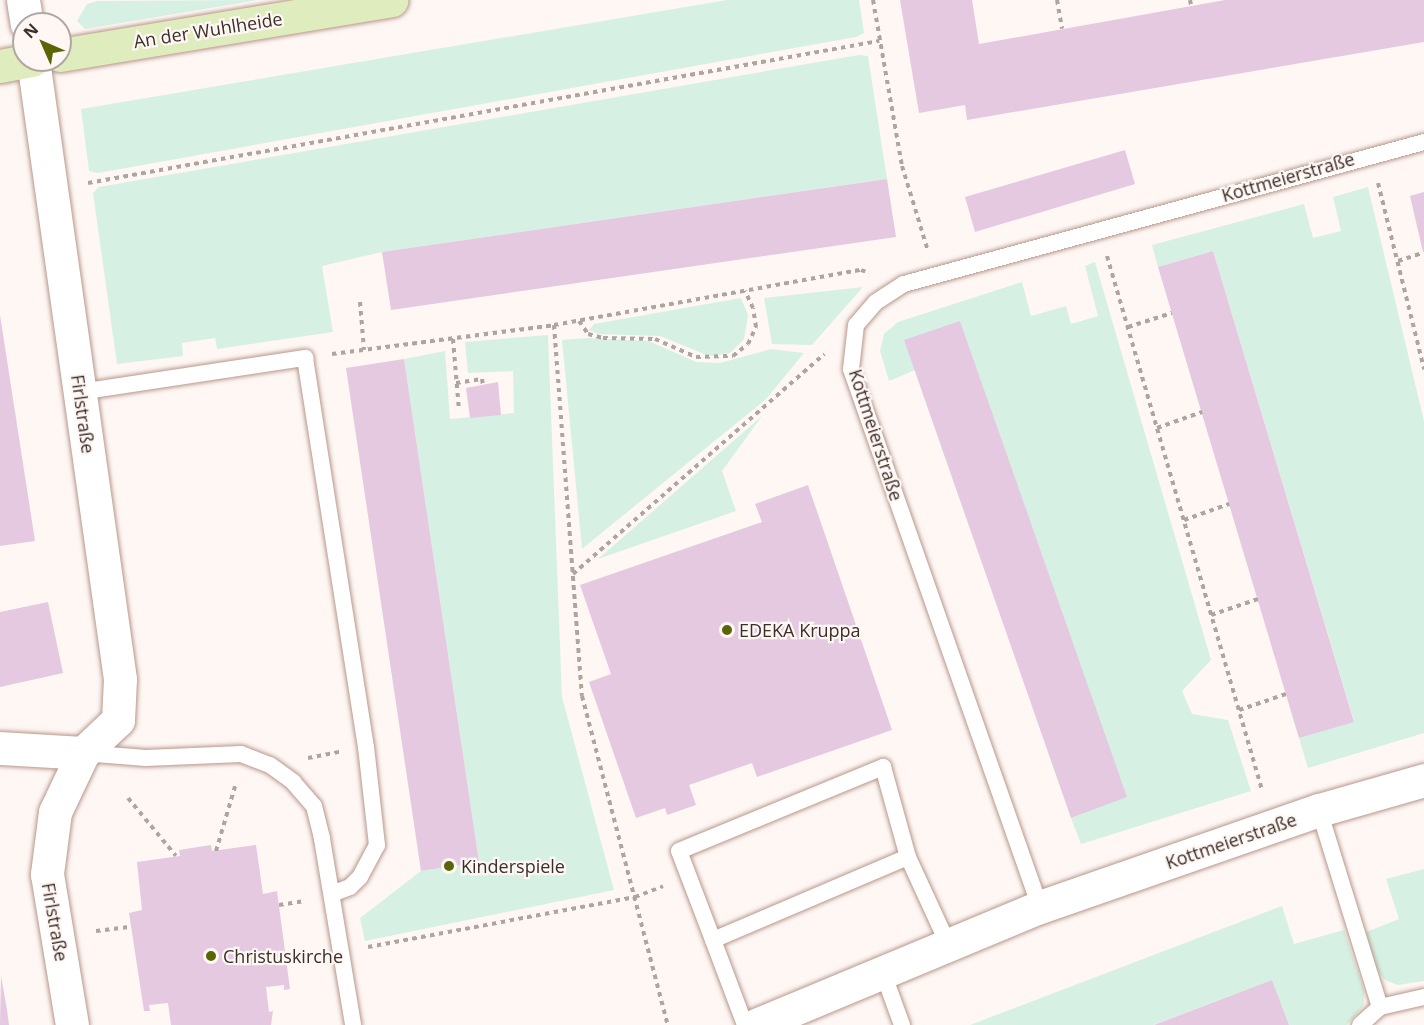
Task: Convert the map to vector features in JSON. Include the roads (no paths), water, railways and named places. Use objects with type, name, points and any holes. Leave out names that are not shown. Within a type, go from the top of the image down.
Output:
[{"type":"main road","name":"An der Wuhlheide","points":[[72,53],[391,0]]},
{"type":"street","name":"Firlstraße","points":[[34,72],[120,679],[118,720],[83,753],[55,812],[47,874],[72,1025]]},
{"type":"street","points":[[0,748],[83,753]]},
{"type":"street","name":"Kottmeierstraße","points":[[756,1025],[882,970],[949,946],[1040,908],[1319,810],[1424,780]]},
{"type":"lane","name":"Kottmeierstraße","points":[[1040,908],[851,369],[856,325],[876,302],[904,284],[1371,154],[1424,142]]},
{"type":"lane","points":[[80,392],[305,358],[366,747],[377,845],[360,877],[350,887],[332,894]]},
{"type":"lane","points":[[83,753],[146,758],[241,754],[270,765],[293,782],[314,806],[332,894],[353,1025]]},
{"type":"lane","points":[[745,1025],[679,851],[883,767],[909,857],[949,946]]},
{"type":"lane","points":[[1319,810],[1380,1007]]},
{"type":"lane","points":[[713,940],[909,857]]},
{"type":"lane","points":[[882,970],[902,1025]]},
{"type":"lane","points":[[1360,1025],[1380,1007],[1424,997]]},
{"type":"place","name":"EDEKA Kruppa","points":[[727,630]]},
{"type":"place","name":"Kinderspiele","points":[[449,866]]},
{"type":"place","name":"Christuskirche","points":[[211,956]]}]
